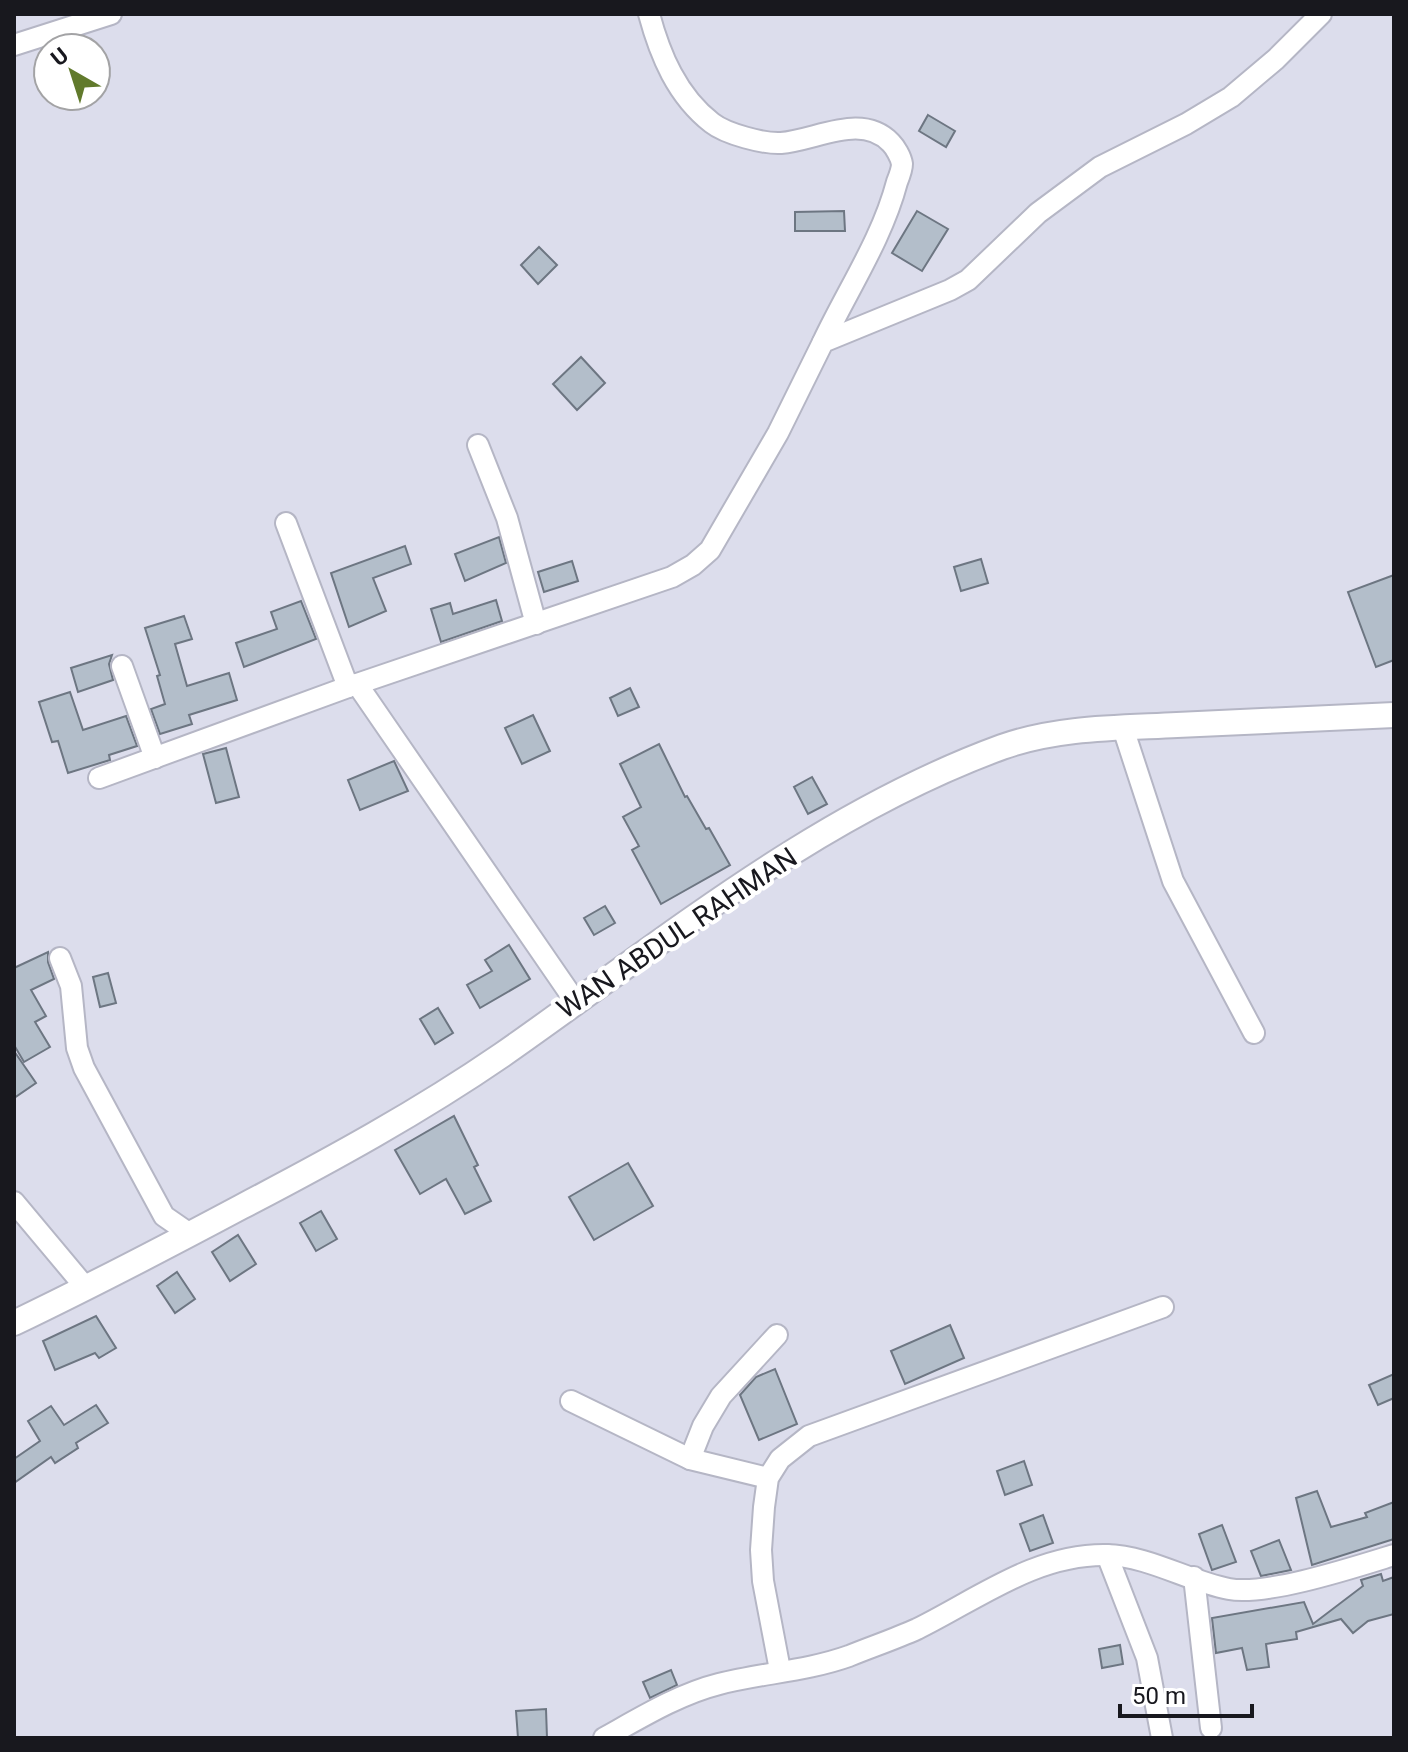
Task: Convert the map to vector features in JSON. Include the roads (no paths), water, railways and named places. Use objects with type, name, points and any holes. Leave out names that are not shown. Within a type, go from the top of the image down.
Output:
[{"type":"street","points":[[14,45],[111,14]]},
{"type":"street","points":[[99,778],[352,685],[672,577],[710,550],[778,433],[876,241],[902,165],[895,147],[883,134],[869,128],[842,130],[778,144],[732,134],[713,124],[688,101],[668,68],[649,14]]},
{"type":"street","points":[[823,342],[968,280],[1038,213],[1100,167],[1186,124],[1231,97],[1276,59],[1321,14]]},
{"type":"street","points":[[478,445],[507,518],[536,624]]},
{"type":"street","points":[[286,523],[352,685],[575,1001]]},
{"type":"street","points":[[122,666],[155,758]]},
{"type":"street","name":"WAN ABDUL RAHMAN","points":[[14,1323],[190,1234],[414,1112],[501,1055],[743,883],[881,803],[1004,746],[1073,730],[1394,715]]},
{"type":"street","points":[[1123,728],[1173,881],[1254,1033]]},
{"type":"street","points":[[60,958],[71,986],[77,1048],[84,1068],[164,1216],[190,1234]]},
{"type":"street","points":[[14,1202],[86,1288]]},
{"type":"street","points":[[780,1670],[763,1581],[761,1550],[768,1478],[780,1459],[809,1436],[1163,1307]]},
{"type":"street","points":[[690,1459],[703,1426],[721,1396],[777,1335]]},
{"type":"street","points":[[571,1401],[690,1459],[768,1478]]},
{"type":"street","points":[[1107,1555],[1147,1658],[1162,1738]]},
{"type":"street","points":[[604,1738],[682,1697],[715,1685],[818,1665],[915,1630],[1007,1579],[1063,1560],[1107,1555],[1155,1563],[1229,1589],[1252,1590],[1394,1555]]},
{"type":"street","points":[[1194,1577],[1211,1728]]}]
